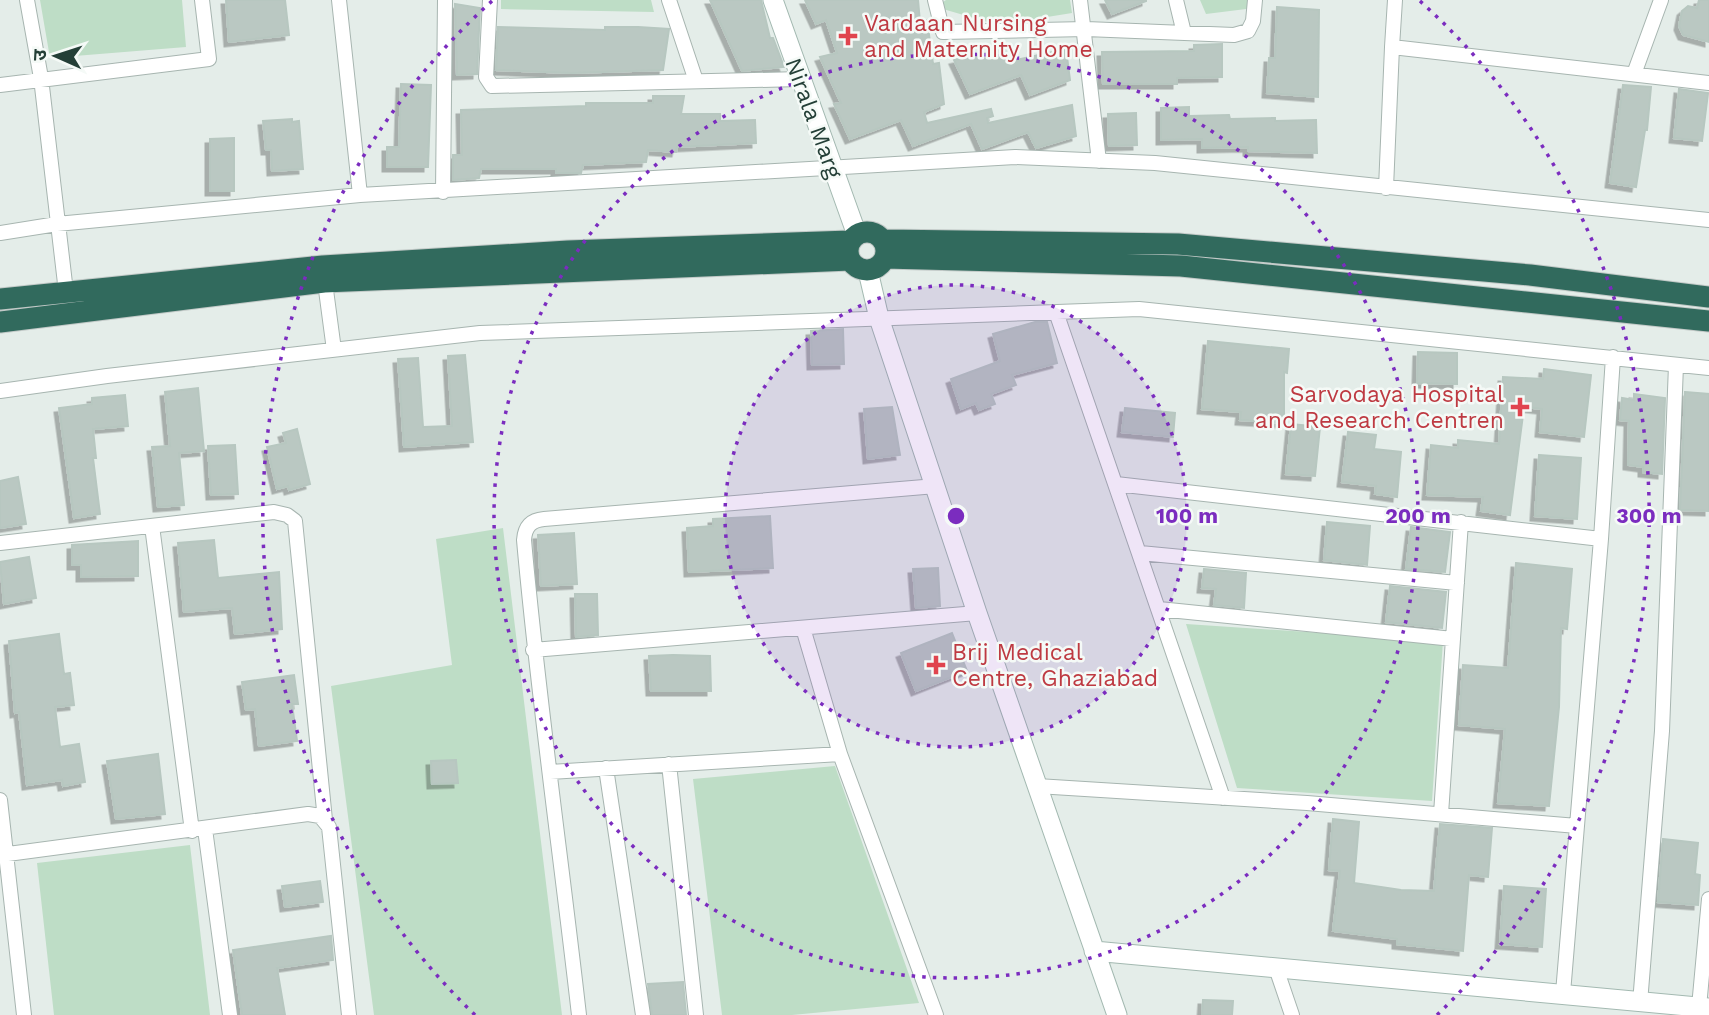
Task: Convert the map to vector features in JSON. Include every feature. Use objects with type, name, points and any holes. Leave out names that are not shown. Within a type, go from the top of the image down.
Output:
[{"type":"highway","points":[[0,299],[324,274],[568,251],[866,251],[1178,244],[1530,275],[1709,297]]},
{"type":"highway","points":[[866,251],[1181,266],[1709,321]]},
{"type":"highway","points":[[0,322],[324,274]]},
{"type":"street","points":[[27,0],[41,78],[66,292]]},
{"type":"street","points":[[0,85],[209,59],[202,0]]},
{"type":"street","points":[[339,0],[360,195]]},
{"type":"street","points":[[443,192],[445,0]]},
{"type":"street","points":[[490,0],[486,77],[492,86],[801,79]]},
{"type":"street","points":[[669,0],[696,81]]},
{"type":"street","name":"Nirala Marg","points":[[773,0],[831,166],[866,251],[879,318],[977,613],[1118,1015]]},
{"type":"street","points":[[935,0],[943,32],[1086,29],[1234,35],[1248,31],[1253,22],[1255,0]]},
{"type":"street","points":[[1080,0],[1086,29],[1098,161]]},
{"type":"street","points":[[1176,0],[1184,33]]},
{"type":"street","points":[[1386,188],[1395,0]]},
{"type":"street","points":[[1633,74],[1661,0]]},
{"type":"street","points":[[1392,47],[1709,83]]},
{"type":"street","points":[[0,233],[57,224],[360,195],[1015,157],[1155,163],[1709,220]]},
{"type":"street","points":[[324,274],[334,350]]},
{"type":"street","points":[[0,391],[480,333],[664,329],[1139,309],[1709,368]]},
{"type":"street","points":[[1056,312],[1223,798]]},
{"type":"street","points":[[1563,993],[1601,539],[1613,357]]},
{"type":"street","points":[[1640,1003],[1662,731],[1676,365]]},
{"type":"street","points":[[1116,484],[1601,539]]},
{"type":"street","points":[[579,1015],[551,772],[533,650],[524,540],[534,520],[936,486]]},
{"type":"street","points":[[0,543],[274,512],[287,515],[295,521],[325,820],[349,1015]]},
{"type":"street","points":[[1441,814],[1461,522]]},
{"type":"street","points":[[152,526],[230,1015]]},
{"type":"street","points":[[1140,554],[1457,583]]},
{"type":"street","points":[[1159,609],[1453,639]]},
{"type":"street","points":[[533,650],[977,613]]},
{"type":"street","points":[[803,628],[841,754],[936,1015]]},
{"type":"street","points":[[551,772],[841,754]]},
{"type":"street","points":[[669,764],[696,1015]]},
{"type":"street","points":[[606,768],[643,1015]]},
{"type":"street","points":[[1037,786],[1577,826]]},
{"type":"street","points":[[0,800],[4,855],[24,1015]]},
{"type":"street","points":[[4,855],[308,814],[325,820]]},
{"type":"street","points":[[1094,951],[1704,1007],[1709,899]]},
{"type":"street","points":[[1276,968],[1292,1015]]},
{"type":"green space","points":[[40,0],[182,0],[186,47],[50,58]]},
{"type":"green space","points":[[501,0],[651,0],[654,12],[501,9]]},
{"type":"green space","points":[[946,0],[1070,0],[1072,13],[998,25],[936,7]]},
{"type":"green space","points":[[1200,0],[1255,0],[1254,8],[1206,14]]},
{"type":"green space","points":[[503,528],[562,1015],[374,1015],[331,686],[452,665],[436,539]]},
{"type":"green space","points":[[1186,624],[1443,641],[1432,801],[1237,788]]},
{"type":"green space","points":[[835,766],[919,1003],[792,1015],[722,1015],[693,779]]},
{"type":"green space","points":[[190,845],[210,1015],[54,1015],[37,863]]},
{"type":"building","points":[[226,0],[285,0],[289,35],[229,42]]},
{"type":"building","points":[[710,0],[761,0],[770,38],[773,38],[784,67],[742,71]]},
{"type":"building","points":[[805,0],[918,0],[920,22],[927,20],[933,64],[939,63],[944,104],[924,112],[927,123],[991,109],[993,116],[987,118],[988,123],[1072,105],[1076,136],[1036,148],[1028,132],[982,149],[971,124],[913,146],[901,120],[850,139],[834,104],[841,103],[820,57],[837,53],[826,20],[816,24]]},
{"type":"building","points":[[1105,0],[1146,0],[1146,1],[1112,14]]},
{"type":"building","points":[[1699,0],[1709,0],[1709,42],[1683,35],[1679,26],[1682,11],[1688,6],[1697,8]]},
{"type":"building","points":[[455,4],[480,8],[477,74],[457,75]]},
{"type":"building","points":[[1277,7],[1319,10],[1318,97],[1267,93],[1269,58],[1275,58]]},
{"type":"building","points":[[498,27],[669,29],[663,70],[571,73],[496,70]]},
{"type":"building","points":[[1222,44],[1222,77],[1177,78],[1177,84],[1103,84],[1102,52],[1194,51],[1194,45]]},
{"type":"building","points":[[1005,49],[1007,62],[1066,49],[1070,80],[1030,95],[1021,75],[970,94],[954,60]]},
{"type":"building","points":[[401,84],[431,85],[428,167],[387,167],[387,147],[399,147]]},
{"type":"building","points":[[1623,85],[1651,87],[1647,130],[1636,187],[1610,183]]},
{"type":"building","points":[[1679,89],[1708,93],[1702,141],[1674,138]]},
{"type":"building","points":[[653,96],[684,96],[681,114],[720,114],[720,121],[755,120],[756,143],[677,147],[676,152],[648,150],[646,162],[583,165],[581,173],[556,173],[556,169],[481,169],[479,178],[453,180],[453,155],[462,155],[461,110],[586,106],[586,103],[653,103]]},
{"type":"building","points":[[1189,107],[1189,116],[1229,115],[1230,119],[1275,118],[1275,121],[1316,120],[1317,153],[1248,151],[1248,147],[1202,148],[1202,139],[1161,140],[1161,108]]},
{"type":"building","points":[[1136,113],[1137,145],[1109,146],[1108,114]]},
{"type":"building","points":[[292,119],[292,122],[299,121],[303,169],[272,171],[271,150],[266,150],[263,121]]},
{"type":"building","points":[[234,138],[234,191],[210,191],[210,139]]},
{"type":"building","points":[[1035,322],[1047,322],[1057,363],[1012,375],[1016,385],[991,394],[995,404],[979,410],[976,403],[961,409],[951,379],[1000,361],[993,334]]},
{"type":"building","points":[[843,329],[844,364],[812,365],[811,331]]},
{"type":"building","points":[[1208,341],[1289,349],[1287,373],[1284,372],[1284,423],[1240,420],[1241,412],[1202,409]]},
{"type":"building","points":[[1418,352],[1457,353],[1457,384],[1417,383]]},
{"type":"building","points":[[465,355],[473,442],[404,447],[398,359],[418,358],[423,427],[452,426],[448,356]]},
{"type":"building","points":[[1544,369],[1591,375],[1584,437],[1540,432],[1542,409],[1524,407],[1510,515],[1481,511],[1483,497],[1427,495],[1431,445],[1458,448],[1458,440],[1499,444],[1503,377],[1543,379]]},
{"type":"building","points":[[198,388],[204,451],[179,453],[184,505],[158,507],[152,447],[170,446],[165,392]]},
{"type":"building","points":[[1685,392],[1709,394],[1709,511],[1680,510]]},
{"type":"building","points":[[1634,394],[1665,398],[1662,474],[1643,472],[1643,467],[1628,465],[1629,421],[1620,420],[1622,398],[1634,400]]},
{"type":"building","points":[[125,395],[128,426],[93,429],[96,458],[93,458],[100,514],[74,518],[59,408],[92,404],[92,398]]},
{"type":"building","points":[[892,407],[900,455],[868,459],[864,409]]},
{"type":"building","points":[[1125,408],[1175,413],[1173,437],[1122,432]]},
{"type":"building","points":[[1291,424],[1320,427],[1315,476],[1286,474]]},
{"type":"building","points":[[297,429],[310,484],[289,490],[288,486],[277,489],[267,447],[286,443],[283,433]]},
{"type":"building","points":[[1348,432],[1376,435],[1374,449],[1401,452],[1397,497],[1375,494],[1376,486],[1342,482]]},
{"type":"building","points":[[235,445],[238,494],[211,495],[208,446]]},
{"type":"building","points":[[1539,455],[1581,458],[1577,519],[1535,516]]},
{"type":"building","points":[[18,477],[26,524],[0,528],[0,481]]},
{"type":"building","points":[[770,516],[773,568],[689,572],[687,528],[713,526],[713,519]]},
{"type":"building","points":[[1327,522],[1370,526],[1367,565],[1324,560]]},
{"type":"building","points":[[1411,527],[1450,532],[1445,572],[1406,569]]},
{"type":"building","points":[[574,533],[577,584],[541,586],[538,535]]},
{"type":"building","points":[[214,540],[218,578],[279,572],[282,629],[235,634],[232,608],[184,612],[178,543]]},
{"type":"building","points":[[138,541],[138,576],[81,577],[81,565],[72,565],[72,545]]},
{"type":"building","points":[[29,557],[36,598],[4,604],[0,562]]},
{"type":"building","points":[[1516,563],[1572,569],[1567,629],[1561,628],[1559,707],[1549,806],[1498,803],[1505,729],[1459,725],[1463,665],[1508,668]]},
{"type":"building","points":[[938,568],[940,606],[916,608],[913,569]]},
{"type":"building","points":[[1204,569],[1246,573],[1244,608],[1214,605],[1216,589],[1202,588]]},
{"type":"building","points":[[1390,586],[1446,592],[1442,628],[1386,622]]},
{"type":"building","points":[[575,594],[597,594],[598,635],[576,637]]},
{"type":"building","points":[[952,633],[967,671],[916,691],[901,653]]},
{"type":"building","points":[[59,634],[64,674],[70,673],[74,705],[55,707],[60,747],[79,744],[85,782],[63,786],[62,780],[27,785],[19,712],[15,713],[9,641]]},
{"type":"building","points":[[649,656],[710,656],[711,691],[651,691]]},
{"type":"building","points":[[294,675],[298,704],[292,704],[297,741],[259,746],[255,709],[246,710],[242,682]]},
{"type":"building","points":[[158,754],[165,814],[116,819],[107,761]]},
{"type":"building","points":[[456,760],[458,783],[432,784],[431,761]]},
{"type":"building","points":[[1333,819],[1359,822],[1354,883],[1401,890],[1434,891],[1440,824],[1492,828],[1488,877],[1469,875],[1463,951],[1397,944],[1397,939],[1333,931],[1340,871],[1329,870]]},
{"type":"building","points":[[1663,839],[1698,843],[1695,874],[1700,875],[1698,905],[1658,902]]},
{"type":"building","points":[[320,881],[323,902],[285,907],[282,886]]},
{"type":"building","points":[[1504,886],[1546,889],[1542,947],[1500,944]]},
{"type":"building","points":[[331,936],[333,960],[277,968],[285,1015],[242,1015],[233,950]]},
{"type":"building","points":[[683,982],[686,1015],[652,1015],[648,984]]},
{"type":"building","points":[[1203,1000],[1233,1001],[1232,1015],[1202,1015]]},
{"type":"place","name":"Vardaan Nursing and Maternity Home","points":[[848,36]]},
{"type":"place","name":"Sarvodaya Hospital and Research Centren","points":[[1520,407]]},
{"type":"place","name":"Brij Medical Centre, Ghaziabad","points":[[936,665]]}]
